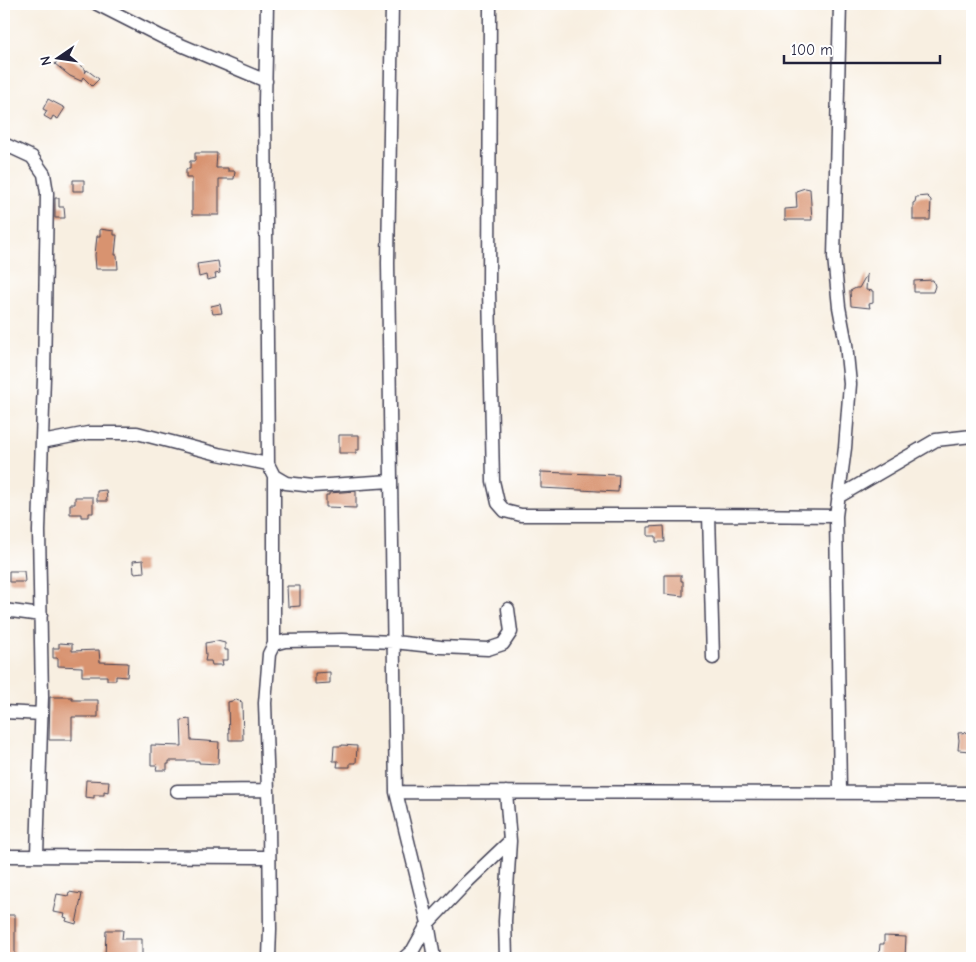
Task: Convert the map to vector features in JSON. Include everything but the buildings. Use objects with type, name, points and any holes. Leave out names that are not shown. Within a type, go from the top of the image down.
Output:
[{"type":"street","points":[[97,4],[162,37],[266,81]]},
{"type":"street","points":[[267,4],[266,239],[268,464],[274,476],[274,644],[269,654],[265,703],[269,857],[269,958]]},
{"type":"street","points":[[392,4],[388,263],[396,792],[428,923],[434,958]]},
{"type":"street","points":[[490,4],[492,481],[498,504],[505,511],[520,516],[836,516]]},
{"type":"street","points":[[840,4],[834,257],[850,384],[846,448],[836,516],[840,792]]},
{"type":"street","points":[[4,144],[32,157],[44,174],[47,193],[39,531],[42,714],[37,855]]},
{"type":"street","points":[[42,442],[88,433],[137,433],[218,454],[268,464]]},
{"type":"street","points":[[838,497],[936,440],[972,436]]},
{"type":"street","points":[[274,476],[286,484],[313,486],[391,481]]},
{"type":"street","points":[[709,515],[713,658]]},
{"type":"street","points":[[274,644],[285,641],[342,640],[394,642],[441,648],[488,649],[503,644],[511,632],[508,609]]},
{"type":"street","points":[[4,610],[41,615]]},
{"type":"street","points":[[4,712],[42,714]]},
{"type":"street","points":[[177,791],[267,790]]},
{"type":"street","points":[[396,792],[972,793]]},
{"type":"street","points":[[506,792],[510,841],[505,921],[506,958]]},
{"type":"street","points":[[404,958],[412,950],[428,923],[510,841]]},
{"type":"street","points":[[4,856],[269,857]]}]
